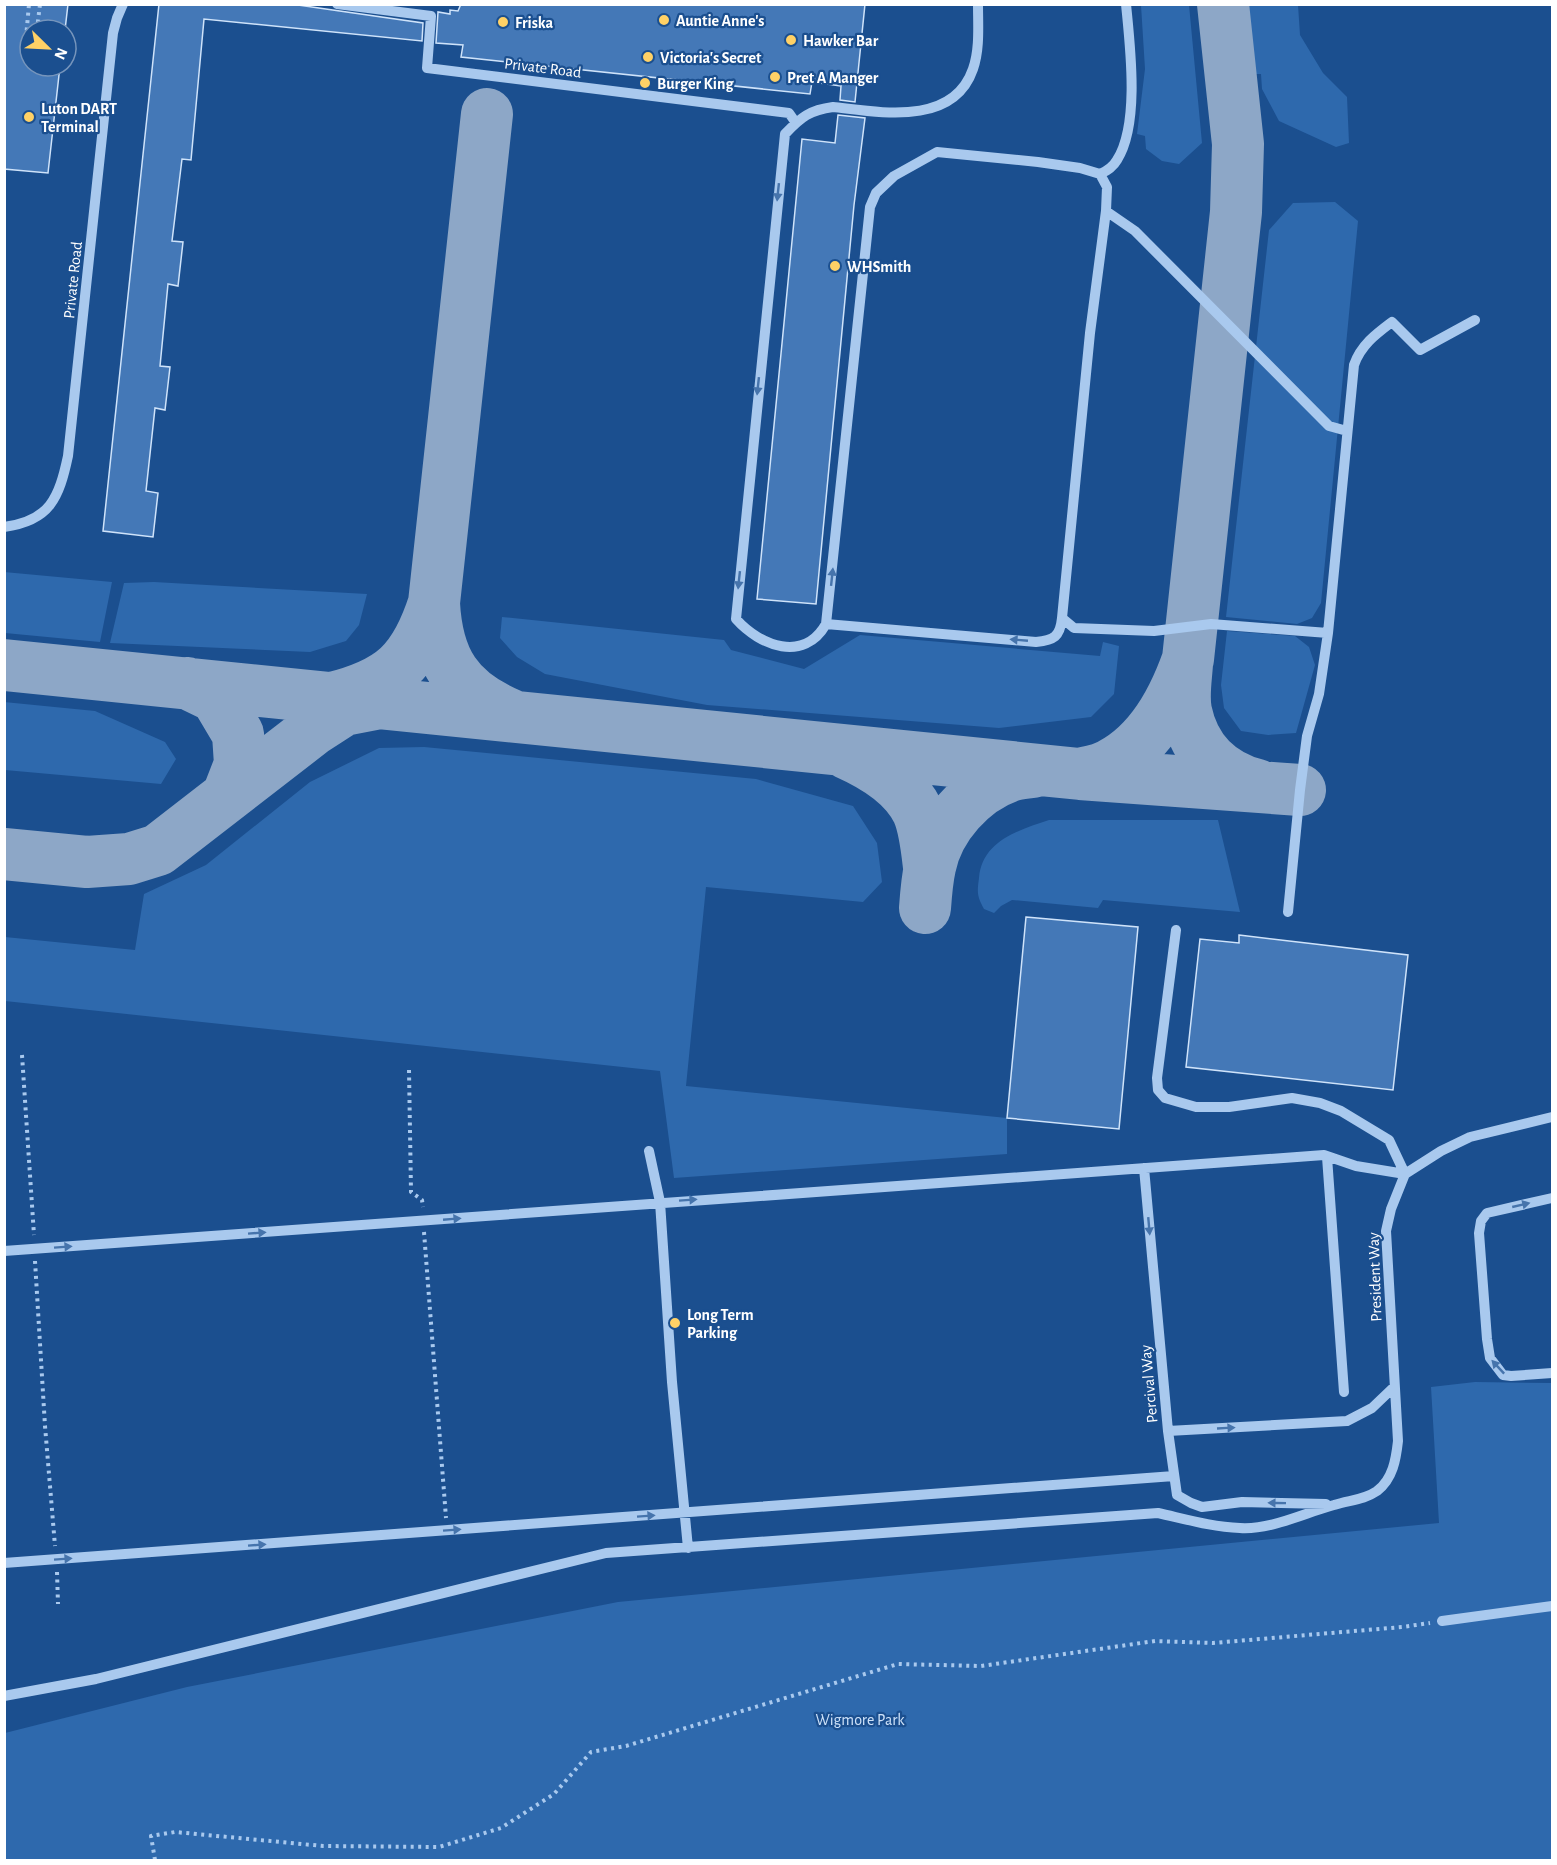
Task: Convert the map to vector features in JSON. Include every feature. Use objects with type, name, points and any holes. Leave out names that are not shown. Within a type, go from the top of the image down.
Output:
[{"type":"street","name":"Private Road","points":[[4,526],[32,521],[43,514],[52,504],[64,477],[113,33],[123,4]]},
{"type":"street","name":"Private Road","points":[[337,4],[431,16],[427,68],[789,113],[796,123]]},
{"type":"street","points":[[978,4],[977,50],[974,68],[969,80],[951,98],[939,106],[912,113],[833,107],[820,109],[802,116],[785,134],[736,619],[746,630],[766,643],[791,647],[809,643],[826,624],[870,207],[876,194],[894,176],[937,153],[1038,162],[1080,168],[1100,174],[1109,170],[1117,161],[1122,150],[1129,121],[1132,69],[1126,4]]},
{"type":"street","points":[[826,624],[1036,642],[1051,640],[1061,630],[1090,333],[1106,211],[1107,192],[1100,174]]},
{"type":"street","points":[[1106,211],[1135,231],[1329,426],[1347,431]]},
{"type":"street","points":[[1288,912],[1307,736],[1319,694],[1328,633],[1354,364],[1365,344],[1392,322],[1420,350],[1475,320]]},
{"type":"street","points":[[1062,618],[1074,628],[1154,631],[1212,624],[1328,633]]},
{"type":"street","points":[[1176,930],[1157,1078],[1158,1090],[1165,1098],[1196,1107],[1229,1107],[1292,1098],[1320,1103],[1341,1111],[1389,1140],[1405,1174]]},
{"type":"street","points":[[4,1251],[1324,1155],[1356,1166],[1405,1174],[1441,1151],[1470,1137],[1552,1116]]},
{"type":"street","points":[[649,1150],[660,1202],[688,1548]]},
{"type":"street","points":[[1327,1157],[1344,1392]]},
{"type":"street","name":"Percival Way","points":[[1144,1168],[1168,1431],[1347,1421],[1372,1408],[1394,1387]]},
{"type":"street","name":"President Way","points":[[1335,1504],[1362,1499],[1378,1490],[1389,1477],[1396,1460],[1398,1441],[1386,1231],[1391,1209],[1405,1174]]},
{"type":"street","points":[[1552,1198],[1487,1213],[1481,1221],[1479,1233],[1486,1339],[1490,1358],[1503,1374],[1511,1376],[1552,1373]]},
{"type":"street","points":[[1168,1431],[1177,1495],[1191,1503],[1202,1507],[1242,1502],[1335,1504]]},
{"type":"street","points":[[4,1563],[1174,1476]]},
{"type":"street","points":[[4,1696],[96,1679],[606,1553],[1158,1514],[1242,1528],[1268,1525],[1335,1504]]},
{"type":"street","points":[[1442,1621],[1552,1606]]},
{"type":"path","points":[[22,1055],[58,1604]]},
{"type":"path","points":[[410,1070],[411,1192],[422,1200],[447,1531]]},
{"type":"path","points":[[155,1860],[151,1836],[175,1832],[323,1846],[439,1847],[501,1828],[554,1794],[591,1752],[627,1746],[898,1664],[981,1666],[1155,1641],[1213,1643],[1402,1627],[1442,1621]]},
{"type":"green space","points":[[1141,5],[1189,5],[1202,143],[1179,164],[1162,161],[1146,149],[1145,136],[1137,134],[1145,69]]},
{"type":"green space","points":[[1247,5],[1298,5],[1300,35],[1323,73],[1347,97],[1349,143],[1336,147],[1279,121],[1262,89],[1261,74],[1255,74]]},
{"type":"green space","points":[[1335,202],[1358,221],[1321,603],[1312,618],[1297,624],[1226,617],[1269,230],[1293,203]]},
{"type":"green space","points":[[4,572],[112,582],[100,642],[5,633]]},
{"type":"green space","points":[[154,582],[367,594],[359,625],[346,641],[310,652],[110,643],[124,583]]},
{"type":"green space","points":[[502,617],[724,640],[731,650],[804,669],[860,635],[1100,656],[1103,642],[1119,646],[1114,694],[1091,717],[999,728],[707,705],[545,674],[517,657],[500,638]]},
{"type":"green space","points":[[1227,631],[1295,636],[1309,647],[1315,665],[1296,733],[1268,735],[1241,731],[1224,708],[1221,685]]},
{"type":"green space","points":[[4,702],[95,711],[165,742],[176,759],[161,784],[5,770]]},
{"type":"green space","points":[[424,747],[756,779],[853,806],[877,843],[882,882],[863,902],[706,887],[686,1086],[1007,1118],[1007,1154],[674,1178],[660,1071],[5,1001],[5,937],[135,950],[144,894],[206,865],[310,782],[379,748]]},
{"type":"green space","points":[[1049,820],[1218,820],[1240,912],[1103,900],[1098,908],[1012,900],[994,913],[984,909],[978,887],[982,865],[987,855],[995,846],[1014,833]]},
{"type":"green space","name":"Wigmore Park","points":[[1475,1382],[1552,1383],[1552,1860],[5,1860],[5,1733],[187,1687],[618,1602],[1439,1523],[1431,1387]]},
{"type":"building","name":"Luton DART Terminal","points":[[4,4],[68,4],[66,18],[18,18],[18,78],[59,78],[48,173],[4,169]]},
{"type":"building","points":[[159,4],[291,4],[423,23],[422,41],[204,19],[191,160],[182,159],[172,241],[183,242],[178,286],[168,284],[160,366],[170,367],[165,410],[155,408],[146,491],[158,493],[153,537],[103,531]]},
{"type":"building","points":[[461,4],[865,4],[855,102],[840,100],[841,86],[812,82],[810,94],[461,57],[463,45],[436,43],[438,12],[450,14],[450,10],[458,11]]},
{"type":"building","points":[[838,115],[865,118],[854,205],[816,604],[757,599],[802,139],[835,143]]},
{"type":"building","points":[[1026,917],[1138,927],[1119,1129],[1007,1118]]},
{"type":"building","points":[[1239,935],[1408,955],[1393,1090],[1186,1067],[1200,939],[1239,943]]},
{"type":"taxiway","points":[[1080,774],[1100,769],[1119,760],[1133,749],[1166,707],[1175,692],[1188,659],[1236,212],[1238,144],[1223,4]]},
{"type":"taxiway","points":[[487,114],[434,603],[440,641],[453,672],[477,696],[511,715]]},
{"type":"taxiway","points":[[332,698],[371,685],[398,667],[418,641],[434,603]]},
{"type":"taxiway","points":[[1187,664],[1185,705],[1195,738],[1210,759],[1220,767],[1243,781],[1257,785]]},
{"type":"taxiway","points":[[4,665],[1080,774],[1300,790]]},
{"type":"taxiway","points":[[187,683],[216,697],[238,734],[240,764],[228,795]]},
{"type":"taxiway","points":[[4,854],[87,862],[129,859],[158,850],[313,730],[344,710],[375,704]]},
{"type":"taxiway","points":[[846,753],[887,776],[905,792],[918,812],[929,867]]},
{"type":"taxiway","points":[[925,908],[928,877],[934,852],[959,811],[970,800],[996,782],[1013,775],[1037,771]]},
{"type":"place","name":"Auntie Anne's","points":[[664,20]]},
{"type":"place","name":"Friska","points":[[503,22]]},
{"type":"place","name":"Hawker Bar","points":[[791,40]]},
{"type":"place","name":"Victoria's Secret","points":[[648,57]]},
{"type":"place","name":"Pret A Manger","points":[[775,77]]},
{"type":"place","name":"Burger King","points":[[645,83]]},
{"type":"place","name":"Luton DART Terminal","points":[[29,117]]},
{"type":"place","name":"WHSmith","points":[[835,266]]},
{"type":"place","name":"Long Term Parking","points":[[675,1323]]}]
